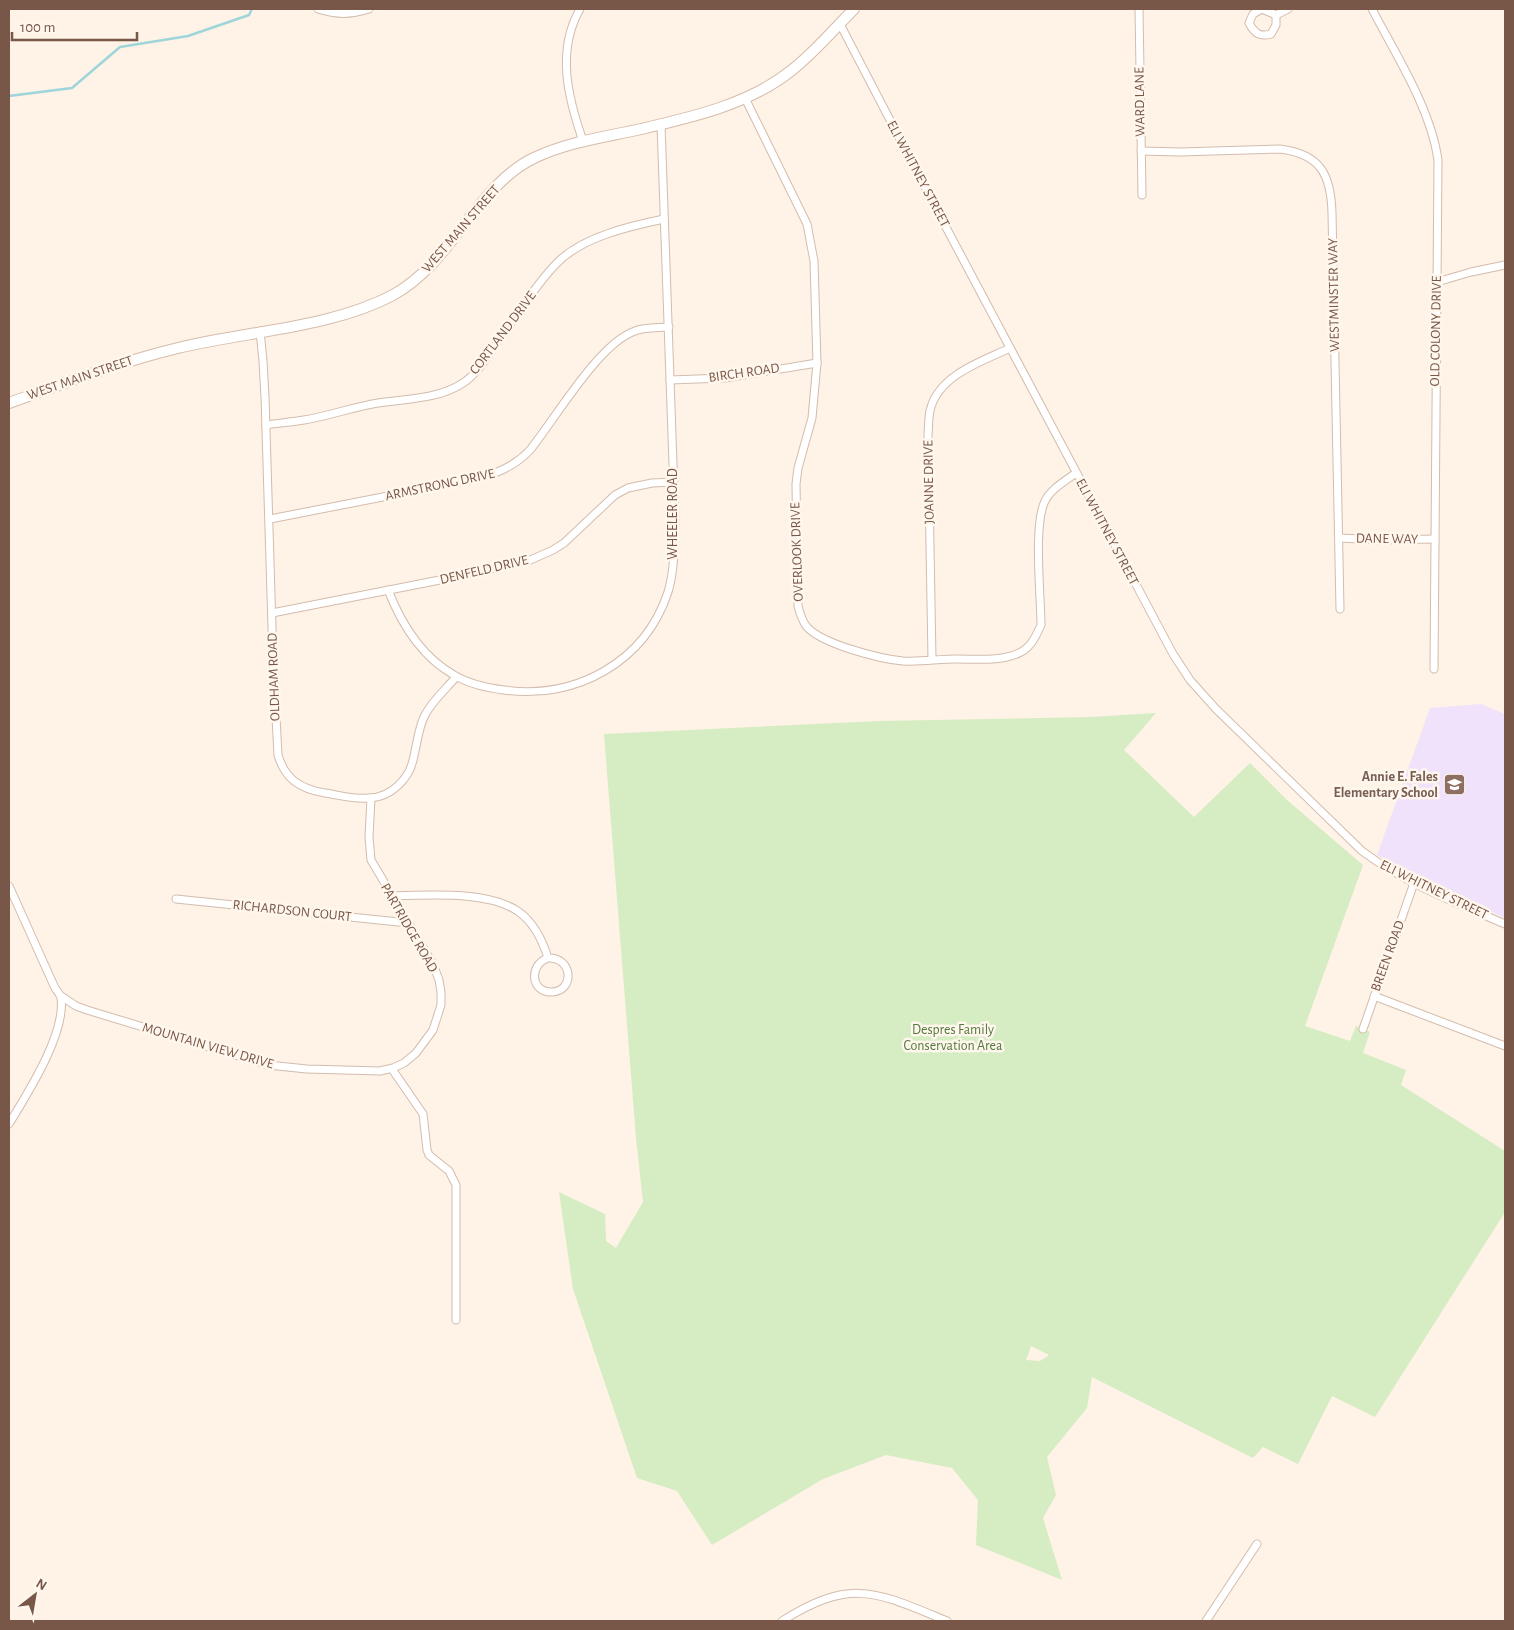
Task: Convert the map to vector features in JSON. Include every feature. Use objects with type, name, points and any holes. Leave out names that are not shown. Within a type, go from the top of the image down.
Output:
[{"type":"street","points":[[318,9],[346,15],[369,9]]},
{"type":"street","points":[[580,9],[570,35],[566,68],[567,84],[583,141]]},
{"type":"street","name":"WEST MAIN STREET","points":[[9,403],[126,361],[180,347],[331,318],[370,306],[411,284],[430,266],[484,201],[511,173],[533,158],[583,141],[661,125],[746,98],[792,70],[854,9]]},
{"type":"street","name":"WARD LANE","points":[[1138,9],[1142,195]]},
{"type":"street","points":[[1276,15],[1288,9]]},
{"type":"street","name":"OLD COLONY DRIVE","points":[[1372,9],[1424,110],[1436,143],[1438,182],[1434,669]]},
{"type":"street","name":"ELI WHITNEY STREET","points":[[840,24],[1076,473],[1173,654],[1190,680],[1216,709],[1356,846],[1377,862],[1414,883],[1505,924]]},
{"type":"street","name":"OVERLOOK DRIVE","points":[[746,98],[807,224],[814,261],[817,363],[812,418],[798,468],[796,484],[798,606],[801,617],[807,627],[815,634],[872,656],[905,661],[1010,657],[1022,652],[1036,638],[1041,625],[1039,537],[1041,510],[1051,492],[1076,473]]},
{"type":"street","name":"WHEELER ROAD","points":[[388,590],[396,611],[408,631],[437,663],[456,676],[474,684],[515,692],[551,691],[569,686],[605,671],[632,650],[653,624],[668,591],[674,560],[669,327],[661,125]]},
{"type":"street","name":"WESTMINSTER WAY","points":[[1141,151],[1280,149],[1293,151],[1312,159],[1322,168],[1328,180],[1332,195],[1340,609]]},
{"type":"street","name":"CORTLAND DRIVE","points":[[266,424],[304,420],[367,406],[429,396],[454,388],[464,382],[480,365],[540,282],[557,262],[595,239],[639,224],[664,218]]},
{"type":"street","points":[[1437,282],[1505,265]]},
{"type":"street","name":"ARMSTRONG DRIVE","points":[[270,519],[489,476],[509,468],[522,459],[530,450],[574,390],[611,345],[633,331],[643,328],[669,327]]},
{"type":"street","name":"OLDHAM ROAD","points":[[260,331],[264,361],[277,740],[281,766],[288,777],[308,789],[371,798],[391,791],[402,782],[413,762],[425,715],[456,676]]},
{"type":"street","name":"JOANNE DRIVE","points":[[932,660],[928,434],[931,406],[937,394],[959,374],[1010,348]]},
{"type":"street","name":"BIRCH ROAD","points":[[670,380],[725,378],[817,363]]},
{"type":"street","name":"DENFELD DRIVE","points":[[272,613],[510,566],[535,558],[564,543],[615,495],[628,488],[652,483],[673,482]]},
{"type":"street","name":"DANE WAY","points":[[1339,538],[1382,540],[1435,539]]},
{"type":"street","name":"PARTRIDGE ROAD","points":[[371,798],[369,837],[371,860],[433,964],[439,980],[441,1005],[433,1030],[425,1042],[404,1063],[392,1069]]},
{"type":"street","name":"BREEN ROAD","points":[[1362,1029],[1414,883]]},
{"type":"street","points":[[9,886],[55,988],[61,996],[56,1033],[31,1088],[9,1124]]},
{"type":"street","points":[[392,896],[453,895],[491,899],[500,902],[511,907],[530,922],[545,948],[548,958]]},
{"type":"street","name":"RICHARDSON COURT","points":[[176,899],[408,923]]},
{"type":"street","points":[[548,958],[562,961],[568,973],[568,980],[565,986],[553,992],[540,988],[534,976],[537,966],[548,958]]},
{"type":"street","name":"MOUNTAIN VIEW DRIVE","points":[[61,996],[76,1006],[87,1010],[268,1065],[338,1071],[380,1072],[392,1069]]},
{"type":"street","points":[[1374,996],[1505,1046]]},
{"type":"street","points":[[392,1069],[423,1114],[429,1155],[449,1171],[456,1185],[456,1320]]},
{"type":"street","points":[[1206,1621],[1257,1544]]},
{"type":"street","points":[[782,1621],[818,1601],[832,1596],[860,1594],[888,1597],[947,1621]]},
{"type":"shaded area","name":"Annie E. Fales Elementary School","points":[[1481,704],[1505,714],[1505,918],[1415,877],[1377,855],[1430,708]]},
{"type":"green space","name":"Despres Family Conservation Area","points":[[1156,713],[1124,750],[1194,817],[1250,763],[1287,800],[1363,865],[1305,1026],[1350,1041],[1356,1026],[1370,1032],[1363,1053],[1406,1070],[1401,1085],[1505,1151],[1505,1212],[1375,1417],[1332,1396],[1298,1464],[1263,1447],[1253,1458],[1092,1377],[1087,1408],[1047,1457],[1056,1495],[1043,1518],[1062,1580],[976,1545],[978,1500],[952,1468],[886,1455],[823,1479],[712,1545],[677,1491],[637,1478],[573,1289],[559,1192],[605,1214],[606,1241],[616,1248],[643,1202],[636,1138],[604,734],[879,721],[1091,717]],"holes":[[[1031,1346],[1049,1355],[1040,1361],[1026,1360]]]},
{"type":"waterway","points":[[9,96],[72,88],[120,47],[188,36],[249,15],[252,9]]},
{"type":"place","name":"Annie E. Fales Elementary School","points":[[1454,785]]}]
